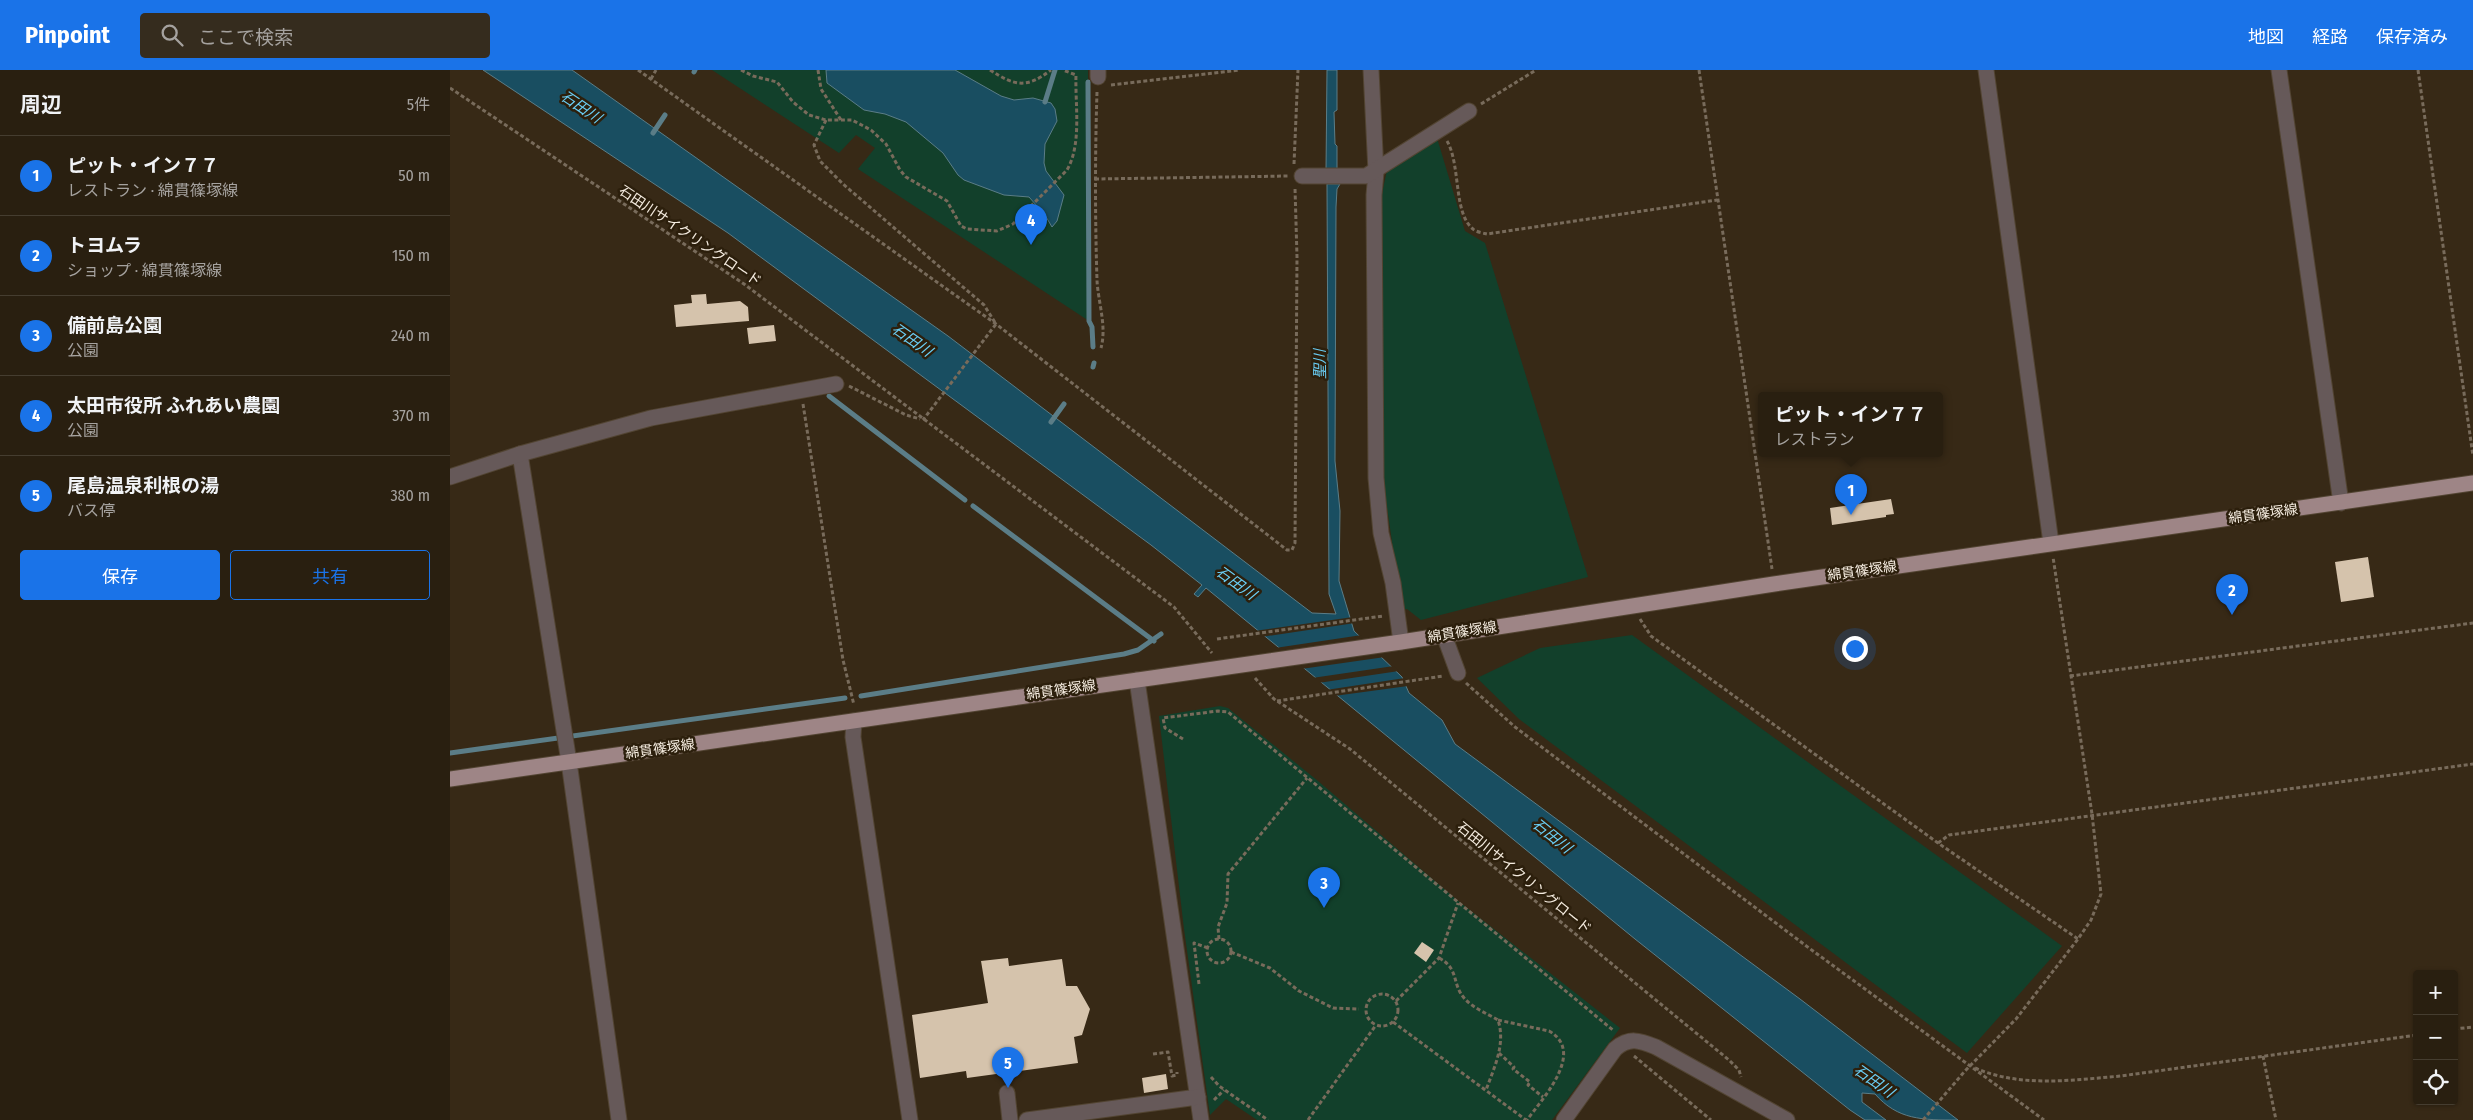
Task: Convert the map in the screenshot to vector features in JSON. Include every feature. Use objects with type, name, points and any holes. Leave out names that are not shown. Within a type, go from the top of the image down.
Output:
[{"type":"main road","name":"綿貫篠塚線","points":[[450,779],[1444,635],[2051,543],[2473,483]]},
{"type":"street","points":[[1371,70],[1376,478],[1381,533],[1393,583],[1396,642]]},
{"type":"street","points":[[1986,70],[2051,543]]},
{"type":"street","points":[[2279,70],[2341,503]]},
{"type":"street","points":[[1298,176],[1371,174],[1470,111]]},
{"type":"street","points":[[450,477],[520,454],[651,418],[836,384]]},
{"type":"street","points":[[520,454],[570,762],[619,1120]]},
{"type":"street","points":[[1444,635],[1453,674]]},
{"type":"street","points":[[1137,680],[1203,1101],[1201,1120]]},
{"type":"street","points":[[854,721],[854,746],[910,1120]]},
{"type":"street","points":[[1564,1120],[1609,1056],[1622,1042],[1633,1039],[1656,1047],[1787,1120]]},
{"type":"street","points":[[1006,1093],[1010,1120]]},
{"type":"street","points":[[1027,1120],[1203,1101]]},
{"type":"path","points":[[638,70],[996,324],[1278,545],[1287,550],[1292,550],[1295,543],[1298,70]]},
{"type":"path","points":[[651,79],[656,70]]},
{"type":"path","points":[[741,70],[753,76],[777,82],[793,102],[809,115],[826,120],[852,120],[871,130],[886,144],[900,170],[906,177],[947,201],[961,226],[967,229],[997,230],[1013,224],[1059,179],[1072,160],[1075,147],[1076,75],[1064,70]]},
{"type":"path","points":[[818,70],[821,89],[841,120]]},
{"type":"path","points":[[990,70],[1009,82],[1019,84],[1036,80],[1051,70]]},
{"type":"path","points":[[1101,348],[1103,330],[1098,283],[1094,179],[1098,78],[1240,70]]},
{"type":"path","points":[[1470,111],[1536,70]]},
{"type":"path","points":[[1699,70],[1774,584]]},
{"type":"path","points":[[2418,70],[2473,456]]},
{"type":"path","name":"石田川サイクリングロード","points":[[450,88],[744,284],[922,420]]},
{"type":"path","points":[[826,120],[814,145],[820,161],[843,184],[984,305],[996,324]]},
{"type":"path","points":[[1440,131],[1455,158],[1463,218],[1474,230],[1488,234],[1717,200]]},
{"type":"path","points":[[1094,179],[1298,176]]},
{"type":"path","points":[[922,420],[994,330],[996,324]]},
{"type":"path","points":[[836,384],[849,386],[906,415],[922,420],[966,449],[1174,607],[1206,643]]},
{"type":"path","points":[[801,391],[843,660],[852,692]]},
{"type":"path","points":[[1923,1120],[1965,1071],[2016,1019],[2091,920],[2101,894],[2092,814],[2055,570]]},
{"type":"path","points":[[1638,605],[1641,622],[1651,636],[1938,843],[2078,939]]},
{"type":"path","points":[[1218,639],[1387,615]]},
{"type":"path","points":[[2070,676],[2473,623]]},
{"type":"path","points":[[1277,701],[1453,674],[1515,727],[1809,948],[2044,1120]]},
{"type":"path","name":"石田川サイクリングロード","points":[[1255,678],[1277,701],[1350,749],[1729,1060],[1739,1070],[1744,1085]]},
{"type":"path","points":[[1183,739],[1165,728],[1164,718],[1224,711],[1458,903],[1711,1120]]},
{"type":"path","points":[[1938,843],[1949,835],[2092,814],[2473,764]]},
{"type":"path","points":[[1219,939],[1218,927],[1227,903],[1228,874],[1307,778]]},
{"type":"path","points":[[1396,1001],[1439,958],[1458,903]]},
{"type":"path","points":[[1219,939],[1229,944],[1231,952],[1225,961],[1217,962],[1210,959],[1208,948],[1212,942],[1219,939]]},
{"type":"path","points":[[1200,991],[1194,943],[1208,948]]},
{"type":"path","points":[[1231,952],[1270,968],[1300,991],[1333,1008],[1359,1009]]},
{"type":"path","points":[[1393,1022],[1526,1120],[1543,1097],[1562,1067],[1565,1053],[1556,1035],[1549,1031],[1498,1020],[1465,1000],[1449,963],[1439,958]]},
{"type":"path","points":[[1385,993],[1396,1001],[1398,1013],[1393,1022],[1383,1026],[1376,1024],[1366,1014],[1365,1009],[1370,998],[1385,993]]},
{"type":"path","points":[[1486,1090],[1499,1054],[1502,1032],[1498,1020]]},
{"type":"path","points":[[1308,1120],[1376,1024]]},
{"type":"path","points":[[2458,1029],[2473,1027]]},
{"type":"path","points":[[1970,1066],[1994,1076],[2013,1080],[2074,1080],[2121,1076],[2413,1036]]},
{"type":"path","points":[[1153,1054],[1168,1052],[1172,1076],[1177,1075],[1174,1053]]},
{"type":"path","points":[[1499,1054],[1514,1066],[1513,1069],[1530,1082],[1528,1085],[1543,1097]]},
{"type":"path","points":[[2263,1056],[2276,1120]]},
{"type":"path","points":[[1210,1068],[1211,1077],[1224,1090],[1268,1120]]},
{"type":"path","points":[[1203,1101],[1224,1090]]},
{"type":"green space","points":[[712,70],[1088,70],[1089,321],[858,169],[875,148],[856,135],[839,153]]},
{"type":"green space","points":[[1437,138],[1465,231],[1485,243],[1588,577],[1421,620],[1407,609],[1402,610],[1384,487],[1379,208],[1387,170]]},
{"type":"green space","points":[[1632,635],[2062,946],[1967,1053],[1519,719],[1477,678],[1540,648]]},
{"type":"green space","points":[[1220,706],[1228,708],[1318,781],[1457,900],[1620,1028],[1552,1120],[1257,1120],[1226,1099],[1210,1115],[1184,929],[1159,716]]},
{"type":"water","name":"石田川","points":[[483,70],[572,70],[948,336],[1312,613],[1336,614],[1329,594],[1327,184],[1340,184],[1337,189],[1336,207],[1335,461],[1340,511],[1339,581],[1354,631],[1402,677],[1409,693],[1442,720],[1455,744],[1800,999],[1958,1120],[1922,1119],[1902,1114],[1884,1103],[1875,1094],[1862,1093],[1862,1102],[1886,1120],[1865,1120],[1850,1110],[1635,939],[1206,588],[1198,597],[1194,594],[1202,585],[1151,545],[728,233]]},
{"type":"water","points":[[826,70],[955,70],[1001,96],[1014,100],[1033,98],[1051,103],[1055,109],[1057,121],[1045,144],[1044,163],[1046,171],[1064,195],[1057,221],[1052,227],[1045,215],[1029,197],[1004,195],[964,180],[958,175],[943,153],[906,122],[885,114],[864,110],[827,83]]},
{"type":"water","points":[[1327,70],[1337,70],[1337,110],[1334,112],[1337,170],[1326,171]]},
{"type":"pier","points":[[1353,617],[1355,623],[1261,637],[1254,631]]},
{"type":"pier","points":[[1362,635],[1385,657],[1301,669],[1275,648]]},
{"type":"pier","points":[[1394,666],[1399,671],[1318,683],[1312,678]]},
{"type":"pier","points":[[1405,678],[1408,686],[1334,696],[1326,690]]},
{"type":"building","points":[[706,294],[707,304],[740,301],[748,307],[749,321],[676,327],[674,305],[692,303],[691,295]]},
{"type":"building","points":[[774,325],[776,341],[749,344],[747,328]]},
{"type":"building","points":[[1891,499],[1894,514],[1886,515],[1886,517],[1832,525],[1830,508]]},
{"type":"building","points":[[2368,557],[2374,597],[2341,602],[2335,562]]},
{"type":"building","points":[[1422,942],[1434,950],[1426,962],[1414,953]]},
{"type":"building","points":[[1008,958],[1009,966],[1062,959],[1066,986],[1077,986],[1090,1009],[1082,1035],[1074,1037],[1078,1063],[967,1078],[966,1071],[920,1078],[912,1015],[988,1003],[981,961]]},
{"type":"building","points":[[1166,1074],[1168,1089],[1144,1093],[1142,1078]]},
{"type":"waterway","points":[[1045,102],[1055,70]]},
{"type":"waterway","points":[[1088,82],[1089,321],[1092,327],[1093,347]]},
{"type":"waterway","points":[[653,133],[665,115]]},
{"type":"waterway","points":[[1093,367],[1094,363]]},
{"type":"waterway","points":[[829,396],[965,500]]},
{"type":"waterway","points":[[1051,422],[1064,404]]},
{"type":"waterway","points":[[973,506],[1154,641]]},
{"type":"waterway","points":[[861,696],[1124,654],[1138,650],[1161,634]]},
{"type":"waterway","points":[[450,753],[845,698]]},
{"type":"place","name":"太田市役所 ふれあい農園","points":[[1031,245]]},
{"type":"place","name":"ピット・イン７７","points":[[1851,515]]},
{"type":"place","name":"トヨムラ","points":[[2232,615]]},
{"type":"place","name":"備前島公園","points":[[1324,908]]},
{"type":"place","name":"尾島温泉利根の湯","points":[[1008,1088]]},
{"type":"water label","name":"聖川","points":[[1320,364]]}]
